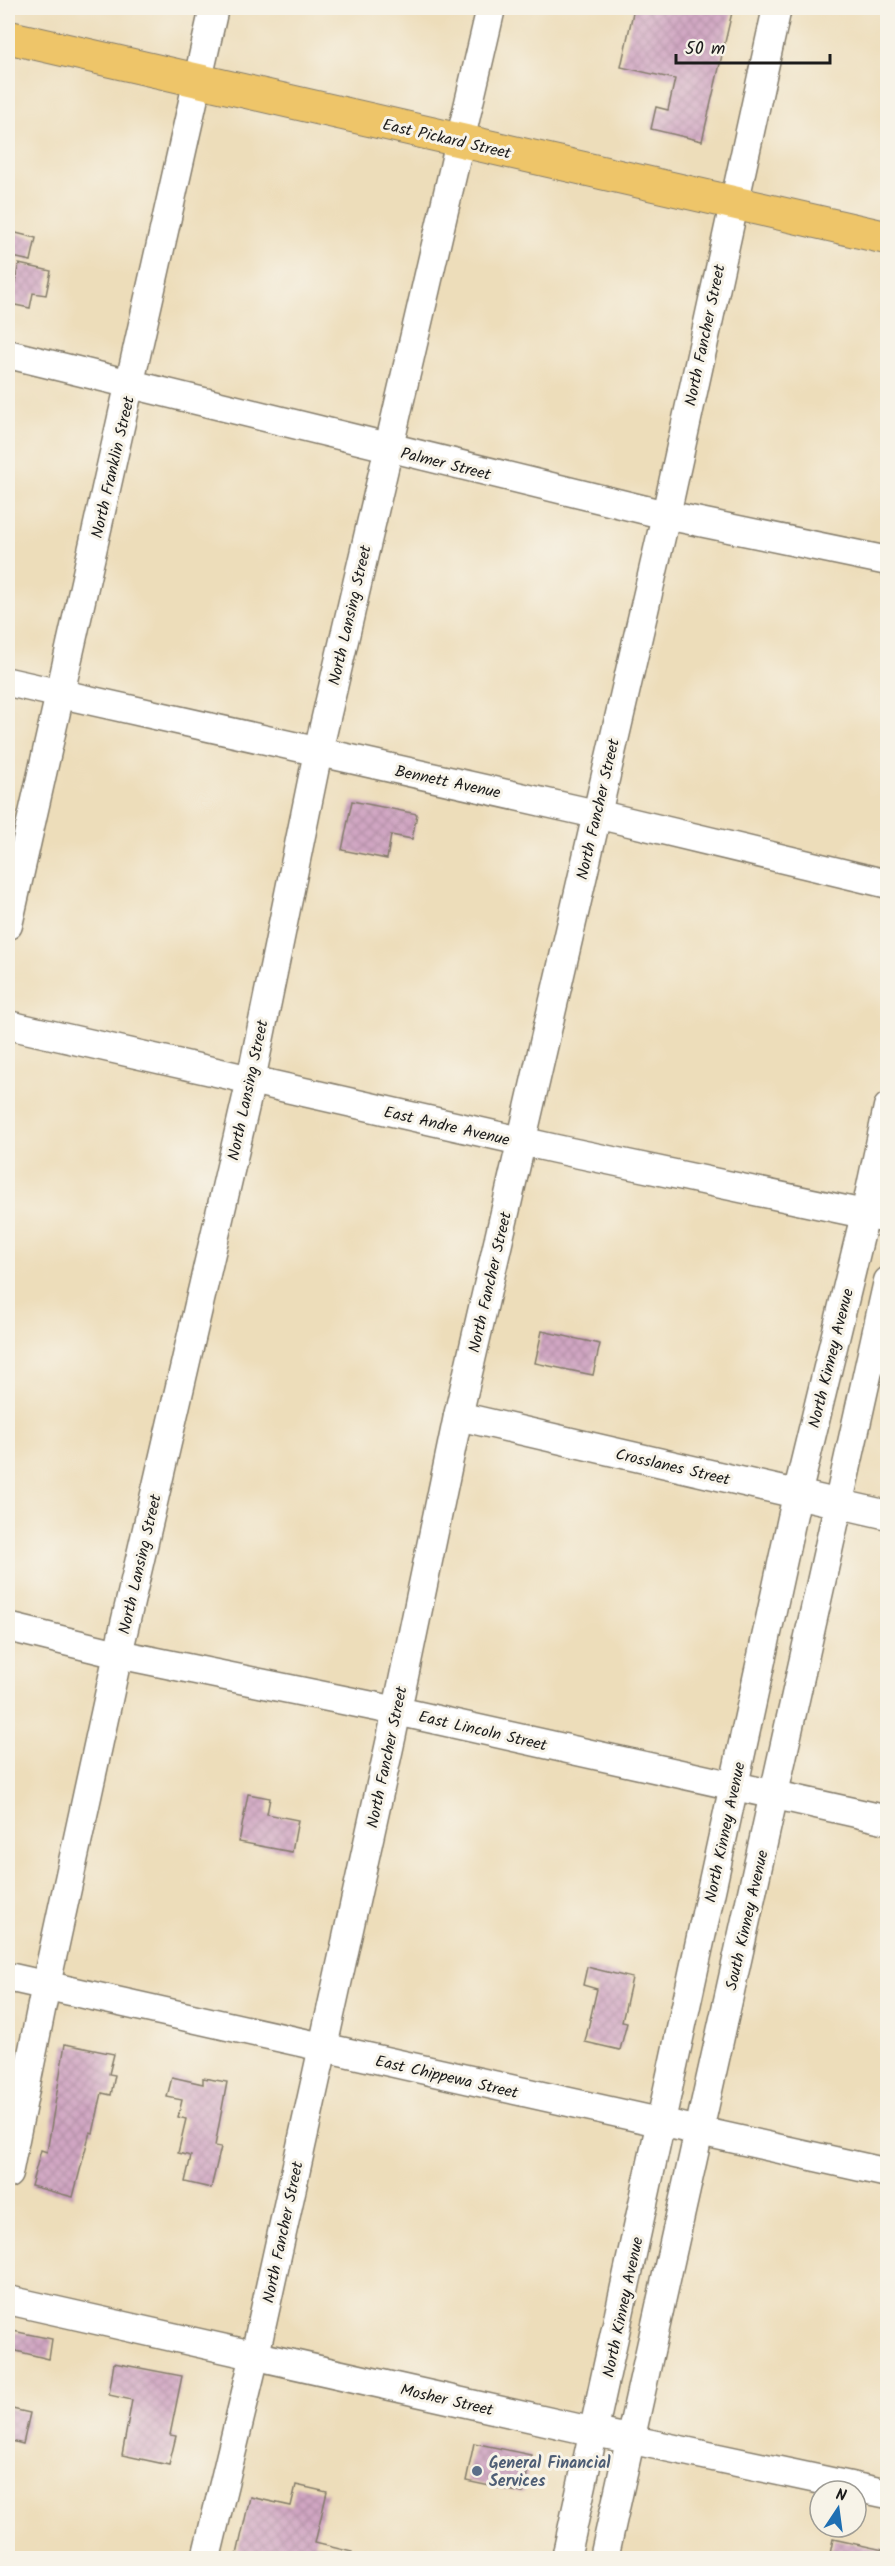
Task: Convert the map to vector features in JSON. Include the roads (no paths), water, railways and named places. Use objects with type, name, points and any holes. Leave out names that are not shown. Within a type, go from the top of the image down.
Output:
[{"type":"main road","name":"East Pickard Street","points":[[8,37],[888,238]]},
{"type":"street","name":"North Franklin Street","points":[[8,926],[214,8]]},
{"type":"street","name":"North Lansing Street","points":[[8,2174],[46,1985],[118,1654],[251,1080],[318,752],[491,8]]},
{"type":"street","name":"North Fancher Street","points":[[206,2559],[255,2355],[397,1711],[458,1416],[666,515],[732,203],[777,8]]},
{"type":"street","name":"Palmer Street","points":[[8,354],[666,515],[888,561]]},
{"type":"street","name":"Bennett Avenue","points":[[8,682],[596,814],[888,884]]},
{"type":"street","name":"East Andre Avenue","points":[[8,1025],[522,1142],[876,1217]]},
{"type":"street","name":"North Kinney Avenue","points":[[566,2559],[797,1494],[876,1217],[888,1107]]},
{"type":"street","name":"South Kinney Avenue","points":[[604,2559],[888,1281]]},
{"type":"street","name":"Crosslanes Street","points":[[458,1416],[888,1515]]},
{"type":"street","name":"East Lincoln Street","points":[[8,1627],[118,1654],[397,1711],[888,1820]]},
{"type":"street","name":"East Chippewa Street","points":[[8,1977],[888,2173]]},
{"type":"street","name":"Mosher Street","points":[[8,2300],[595,2432],[888,2494]]},
{"type":"place","name":"General Financial Services","points":[[477,2471]]}]
